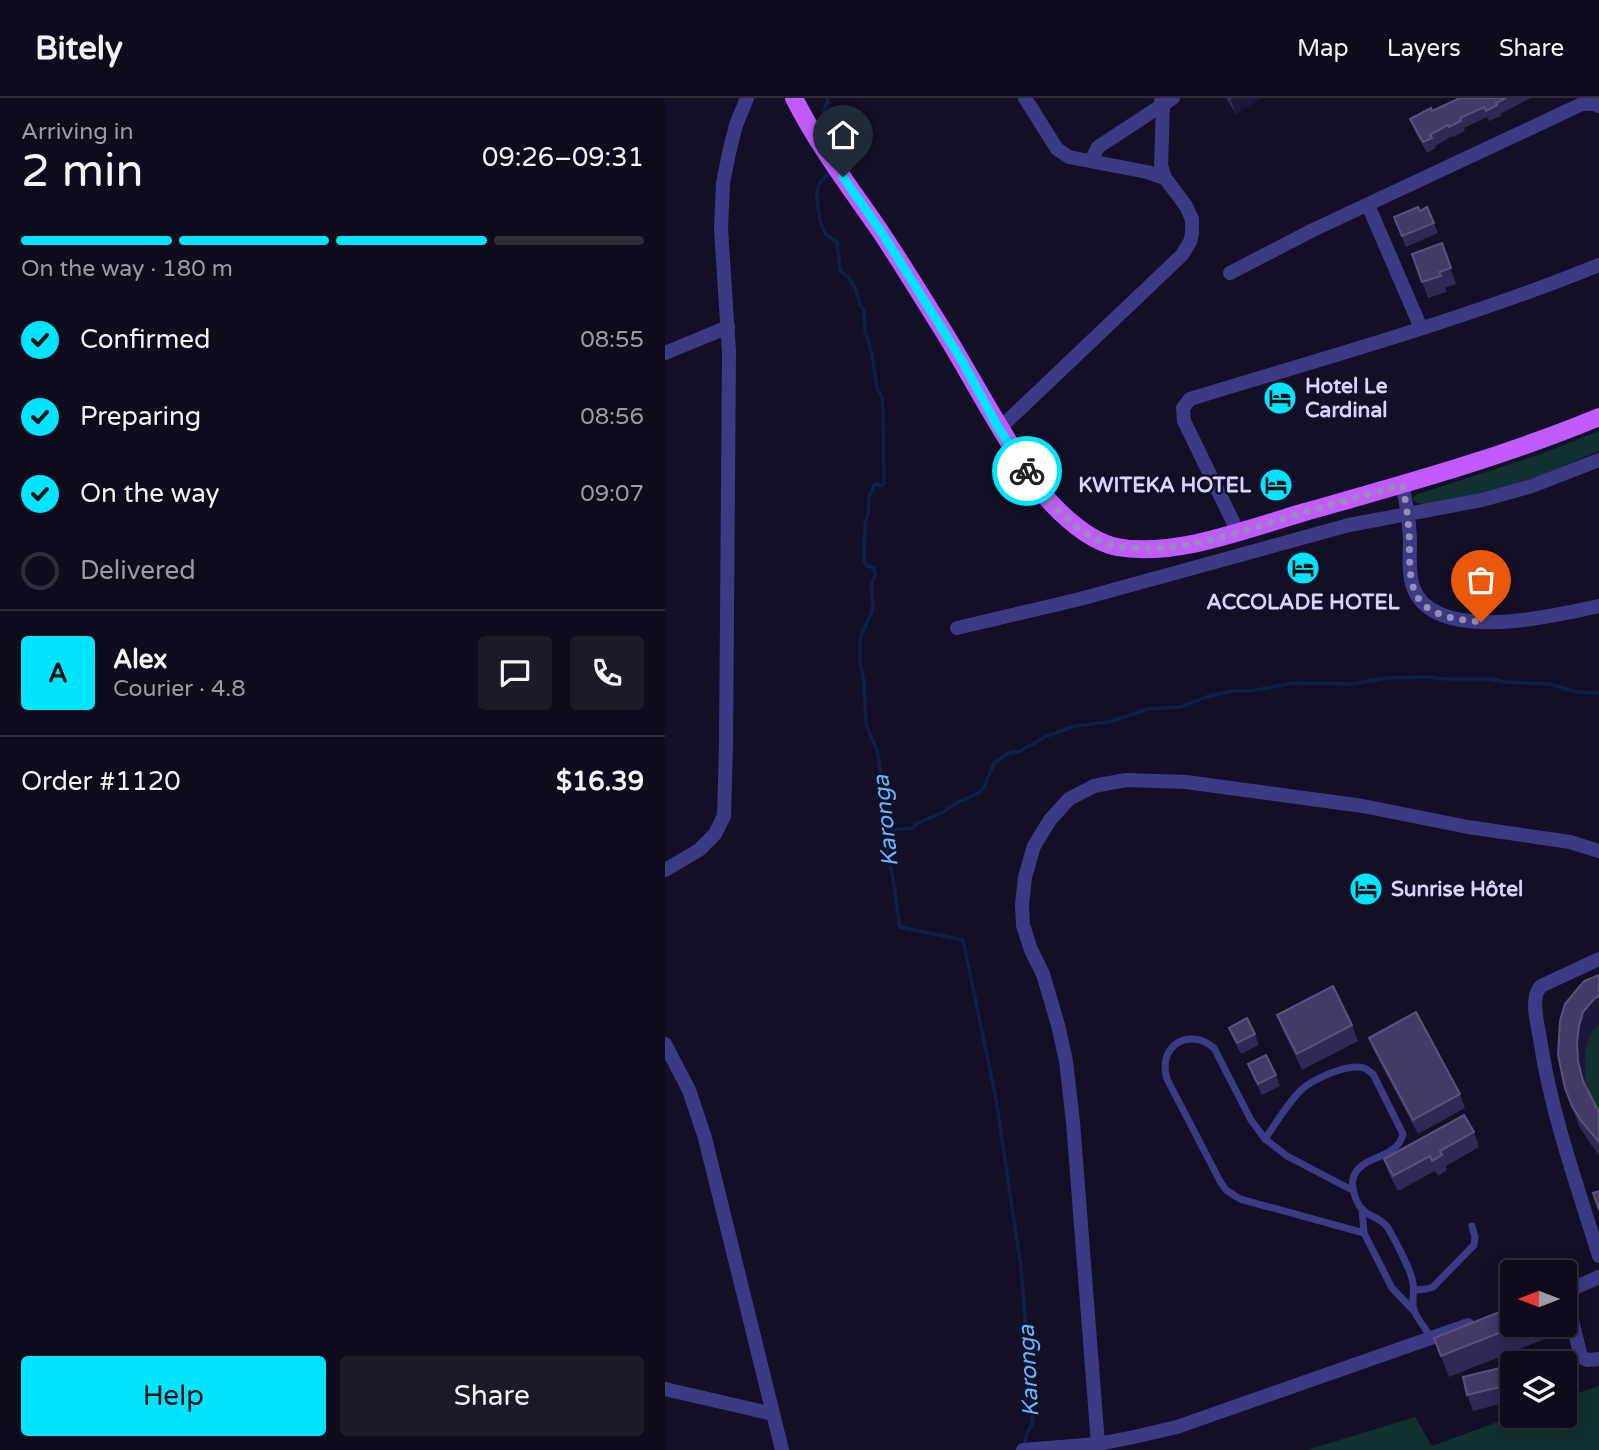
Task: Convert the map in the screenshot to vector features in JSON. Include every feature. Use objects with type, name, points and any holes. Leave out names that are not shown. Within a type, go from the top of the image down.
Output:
[{"type":"main road","points":[[794,98],[824,150],[882,233],[961,359],[999,429],[1050,502],[1089,536],[1116,547],[1156,549],[1188,545],[1238,532],[1402,485],[1517,448],[1599,417]]},
{"type":"street","points":[[665,870],[699,850],[715,834],[724,816],[729,364],[721,229],[723,183],[736,125],[747,98]]},
{"type":"street","points":[[1025,98],[1057,149],[1069,157],[1165,178]]},
{"type":"street","points":[[1091,161],[1098,147],[1165,100]]},
{"type":"street","points":[[999,429],[1187,249],[1193,226],[1190,212],[1165,178],[1161,165],[1165,100]]},
{"type":"street","points":[[1230,273],[1313,230],[1582,104],[1599,106]]},
{"type":"street","points":[[1368,205],[1421,328]]},
{"type":"street","points":[[1238,532],[1184,421],[1183,408],[1190,399],[1421,328],[1549,285],[1599,265]]},
{"type":"street","points":[[665,353],[728,327]]},
{"type":"street","points":[[957,628],[1080,599],[1349,525],[1482,500],[1532,486],[1599,460]]},
{"type":"street","points":[[1402,485],[1408,513],[1410,577],[1413,589],[1431,610],[1457,619],[1507,622],[1551,617],[1599,606]]},
{"type":"street","points":[[1098,1444],[1066,1061],[1058,1025],[1023,925],[1025,877],[1034,846],[1050,820],[1069,799],[1094,786],[1126,780],[1186,782],[1363,806],[1468,827],[1570,842],[1599,851]]},
{"type":"street","points":[[1599,959],[1541,986],[1535,1003],[1550,1089],[1599,1256]]},
{"type":"street","points":[[665,1044],[689,1090],[705,1138],[782,1450]]},
{"type":"street","points":[[1577,1287],[1599,1277]]},
{"type":"street","points":[[1023,1450],[1098,1444],[1166,1429],[1217,1414],[1478,1322]]},
{"type":"street","points":[[1576,1337],[1581,1357],[1587,1360],[1599,1359]]},
{"type":"street","points":[[665,1389],[773,1414]]},
{"type":"lane","points":[[1352,1190],[1287,1156],[1265,1139],[1251,1120],[1214,1048],[1207,1042],[1188,1039],[1172,1047],[1165,1062],[1167,1079],[1226,1190],[1240,1199],[1364,1233]]},
{"type":"lane","points":[[1265,1139],[1302,1089],[1311,1083],[1348,1067],[1366,1068],[1373,1074],[1403,1134],[1401,1143],[1390,1152],[1357,1169],[1352,1190],[1362,1209],[1364,1233],[1392,1288],[1414,1310],[1431,1338]]},
{"type":"lane","points":[[1362,1209],[1375,1216],[1388,1229],[1410,1271],[1414,1310]]},
{"type":"lane","points":[[1414,1290],[1433,1287],[1474,1245],[1472,1226]]},
{"type":"green space","points":[[1599,431],[1599,451],[1535,478],[1431,505],[1414,501],[1413,497],[1418,494],[1538,455]]},
{"type":"green space","points":[[1599,997],[1599,1155],[1580,1125],[1568,1092]]},
{"type":"green space","points":[[1599,1386],[1599,1450],[1307,1450],[1415,1417],[1432,1446],[1500,1421],[1500,1428],[1577,1428],[1577,1393]]},
{"type":"building","points":[[1460,98],[1506,98],[1486,111],[1484,107],[1460,118],[1461,121],[1449,127],[1448,125],[1423,142],[1410,119]]},
{"type":"building","points":[[1418,207],[1420,211],[1427,207],[1434,223],[1402,236],[1394,217]]},
{"type":"building","points":[[1442,243],[1451,268],[1439,272],[1441,276],[1422,282],[1412,254]]},
{"type":"building","points":[[1599,975],[1599,996],[1583,1012],[1577,1042],[1583,1081],[1599,1112],[1599,1142],[1572,1106],[1558,1055],[1560,1021],[1565,1004],[1584,981]]},
{"type":"building","points":[[1333,986],[1352,1025],[1297,1054],[1277,1015]]},
{"type":"building","points":[[1416,1012],[1460,1094],[1413,1120],[1369,1038]]},
{"type":"building","points":[[1247,1018],[1255,1034],[1237,1043],[1229,1028]]},
{"type":"building","points":[[1266,1055],[1276,1075],[1258,1084],[1248,1064]]},
{"type":"building","points":[[1464,1115],[1474,1132],[1440,1151],[1442,1155],[1432,1161],[1430,1156],[1393,1176],[1384,1159]]},
{"type":"building","points":[[1599,1191],[1599,1210],[1593,1193]]},
{"type":"building","points":[[1500,1312],[1500,1333],[1441,1356],[1434,1338]]},
{"type":"building","points":[[1500,1368],[1500,1387],[1467,1395],[1463,1377]]},
{"type":"waterway","name":"Karonga","points":[[827,98],[823,114],[844,146],[844,157],[838,163]]},
{"type":"waterway","name":"Karonga","points":[[831,171],[821,181],[818,189],[820,219],[824,232],[837,242],[840,270],[856,289],[864,310],[865,331],[872,354],[877,389],[882,397],[884,483],[882,486],[875,484],[869,497],[865,524],[864,562],[874,568],[875,575],[871,587],[871,614],[860,638],[866,725],[877,750],[885,782],[883,831],[900,927],[963,940],[996,1099],[1021,1267],[1033,1422],[1024,1445]]},
{"type":"waterway","points":[[883,831],[913,828],[977,794],[984,787],[994,763],[1009,753],[1020,751],[1047,736],[1075,726],[1109,722],[1148,709],[1181,707],[1232,691],[1251,691],[1293,683],[1352,684],[1387,678],[1426,677],[1549,684],[1577,692],[1599,693]]},
{"type":"way so far","points":[[1027,471],[1050,502],[1089,536],[1116,547],[1156,549],[1188,545],[1238,532],[1402,485],[1407,505],[1410,577],[1413,589],[1431,610],[1457,619],[1481,622]]},
{"type":"place","name":"Hotel Le Cardinal","points":[[1280,398]]},
{"type":"place","name":"KWITEKA HOTEL","points":[[1276,485]]},
{"type":"place","name":"ACCOLADE HOTEL","points":[[1303,568]]},
{"type":"place","name":"Sunrise Hôtel","points":[[1366,889]]},
{"type":"route","points":[[843,177],[882,233],[961,359],[999,429],[1027,471]]}]
